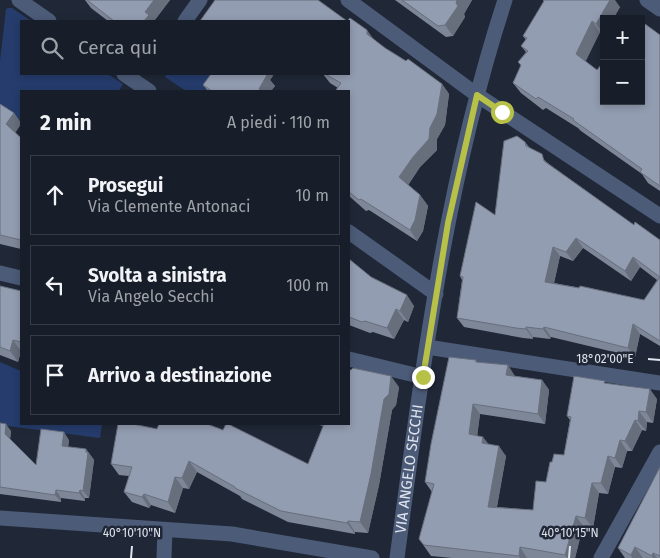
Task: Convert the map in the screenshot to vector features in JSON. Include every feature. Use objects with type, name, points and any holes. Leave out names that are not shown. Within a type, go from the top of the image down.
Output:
[{"type":"street","points":[[19,0],[48,20]]},
{"type":"street","points":[[186,20],[200,0]]},
{"type":"street","points":[[348,0],[477,95],[660,216]]},
{"type":"street","name":"VIA ANGELO SECCHI","points":[[397,558],[423,377],[448,223],[477,95],[505,0]]},
{"type":"street","points":[[647,0],[660,9]]},
{"type":"street","points":[[126,75],[145,83]]},
{"type":"street","points":[[350,233],[436,294]]},
{"type":"street","points":[[0,273],[20,278]]},
{"type":"street","points":[[428,347],[660,383]]},
{"type":"street","points":[[350,359],[423,377]]},
{"type":"street","points":[[601,558],[660,452]]},
{"type":"street","points":[[0,518],[232,534],[372,558]]},
{"type":"street","points":[[164,558],[166,530]]},
{"type":"shaded area","points":[[12,8],[30,20],[20,20],[20,75],[110,75],[123,84],[120,90],[20,90],[20,120],[0,107],[0,61],[6,9]]},
{"type":"shaded area","points":[[166,75],[223,75],[213,90],[184,90],[165,77]]},
{"type":"shaded area","points":[[0,362],[20,371],[20,425],[102,425],[100,438],[0,425]]},
{"type":"building","points":[[87,0],[154,0],[145,12],[149,15],[145,20],[113,20]]},
{"type":"building","points":[[215,0],[318,0],[346,20],[201,20]]},
{"type":"building","points":[[402,0],[457,0],[458,6],[445,25],[438,26]]},
{"type":"building","points":[[610,0],[596,24],[592,21],[576,54],[597,70],[600,66],[600,105],[645,105],[645,24],[660,35],[660,186],[640,172],[642,169],[574,119],[538,97],[536,99],[513,83],[521,65],[518,62],[528,51],[521,46],[527,38],[523,36],[544,1]]},
{"type":"building","points":[[350,18],[367,30],[367,34],[385,48],[406,61],[408,59],[442,84],[437,114],[430,128],[429,139],[399,177],[420,195],[415,220],[410,230],[350,193],[350,90],[336,90],[341,83],[327,75],[350,75],[350,20],[348,20]]},
{"type":"building","points":[[210,75],[267,75],[259,89],[260,90],[210,90],[203,85]]},
{"type":"building","points":[[0,104],[14,113],[6,124],[20,137],[20,240],[0,235]]},
{"type":"building","points":[[517,136],[525,142],[526,146],[542,154],[544,161],[634,225],[635,222],[660,240],[660,277],[660,341],[633,324],[628,348],[544,327],[543,329],[516,328],[457,318],[463,277],[460,276],[476,202],[495,215],[504,141]],"holes":[[[576,238],[625,271],[633,257],[660,277],[644,300],[580,286],[579,288],[545,282],[553,247],[566,252]]]},
{"type":"building","points":[[350,260],[371,277],[407,295],[400,311],[396,309],[387,328],[365,321],[362,322],[350,317]]},
{"type":"building","points":[[0,286],[20,291],[20,342],[13,340],[10,351],[0,347]]},
{"type":"building","points":[[449,357],[508,365],[506,375],[542,380],[538,414],[473,404],[469,434],[483,437],[482,443],[499,446],[488,507],[533,510],[536,481],[546,482],[550,462],[552,462],[554,454],[564,455],[571,417],[567,416],[574,376],[605,381],[604,383],[650,389],[646,412],[639,411],[638,421],[635,420],[625,441],[620,440],[615,458],[608,456],[601,483],[592,483],[585,518],[576,516],[565,555],[520,547],[519,556],[424,545],[419,539],[434,484],[425,482]]},
{"type":"building","points":[[353,368],[391,376],[389,394],[384,399],[371,474],[360,522],[348,521],[347,523],[281,511],[235,488],[189,461],[182,478],[175,477],[168,502],[144,494],[142,497],[124,492],[132,467],[111,464],[118,425],[138,425],[157,429],[159,425],[210,425],[223,430],[226,425],[230,425],[308,464],[324,425],[350,425],[351,370]]},
{"type":"building","points":[[0,423],[6,424],[5,434],[36,465],[41,429],[64,432],[62,446],[86,449],[88,453],[83,491],[80,490],[79,493],[56,490],[55,495],[0,487]]},
{"type":"building","points":[[660,467],[660,556],[653,553],[652,556],[635,547],[631,555],[618,548]]},
{"type":"route","points":[[423,377],[448,223],[477,95],[502,112]]}]
